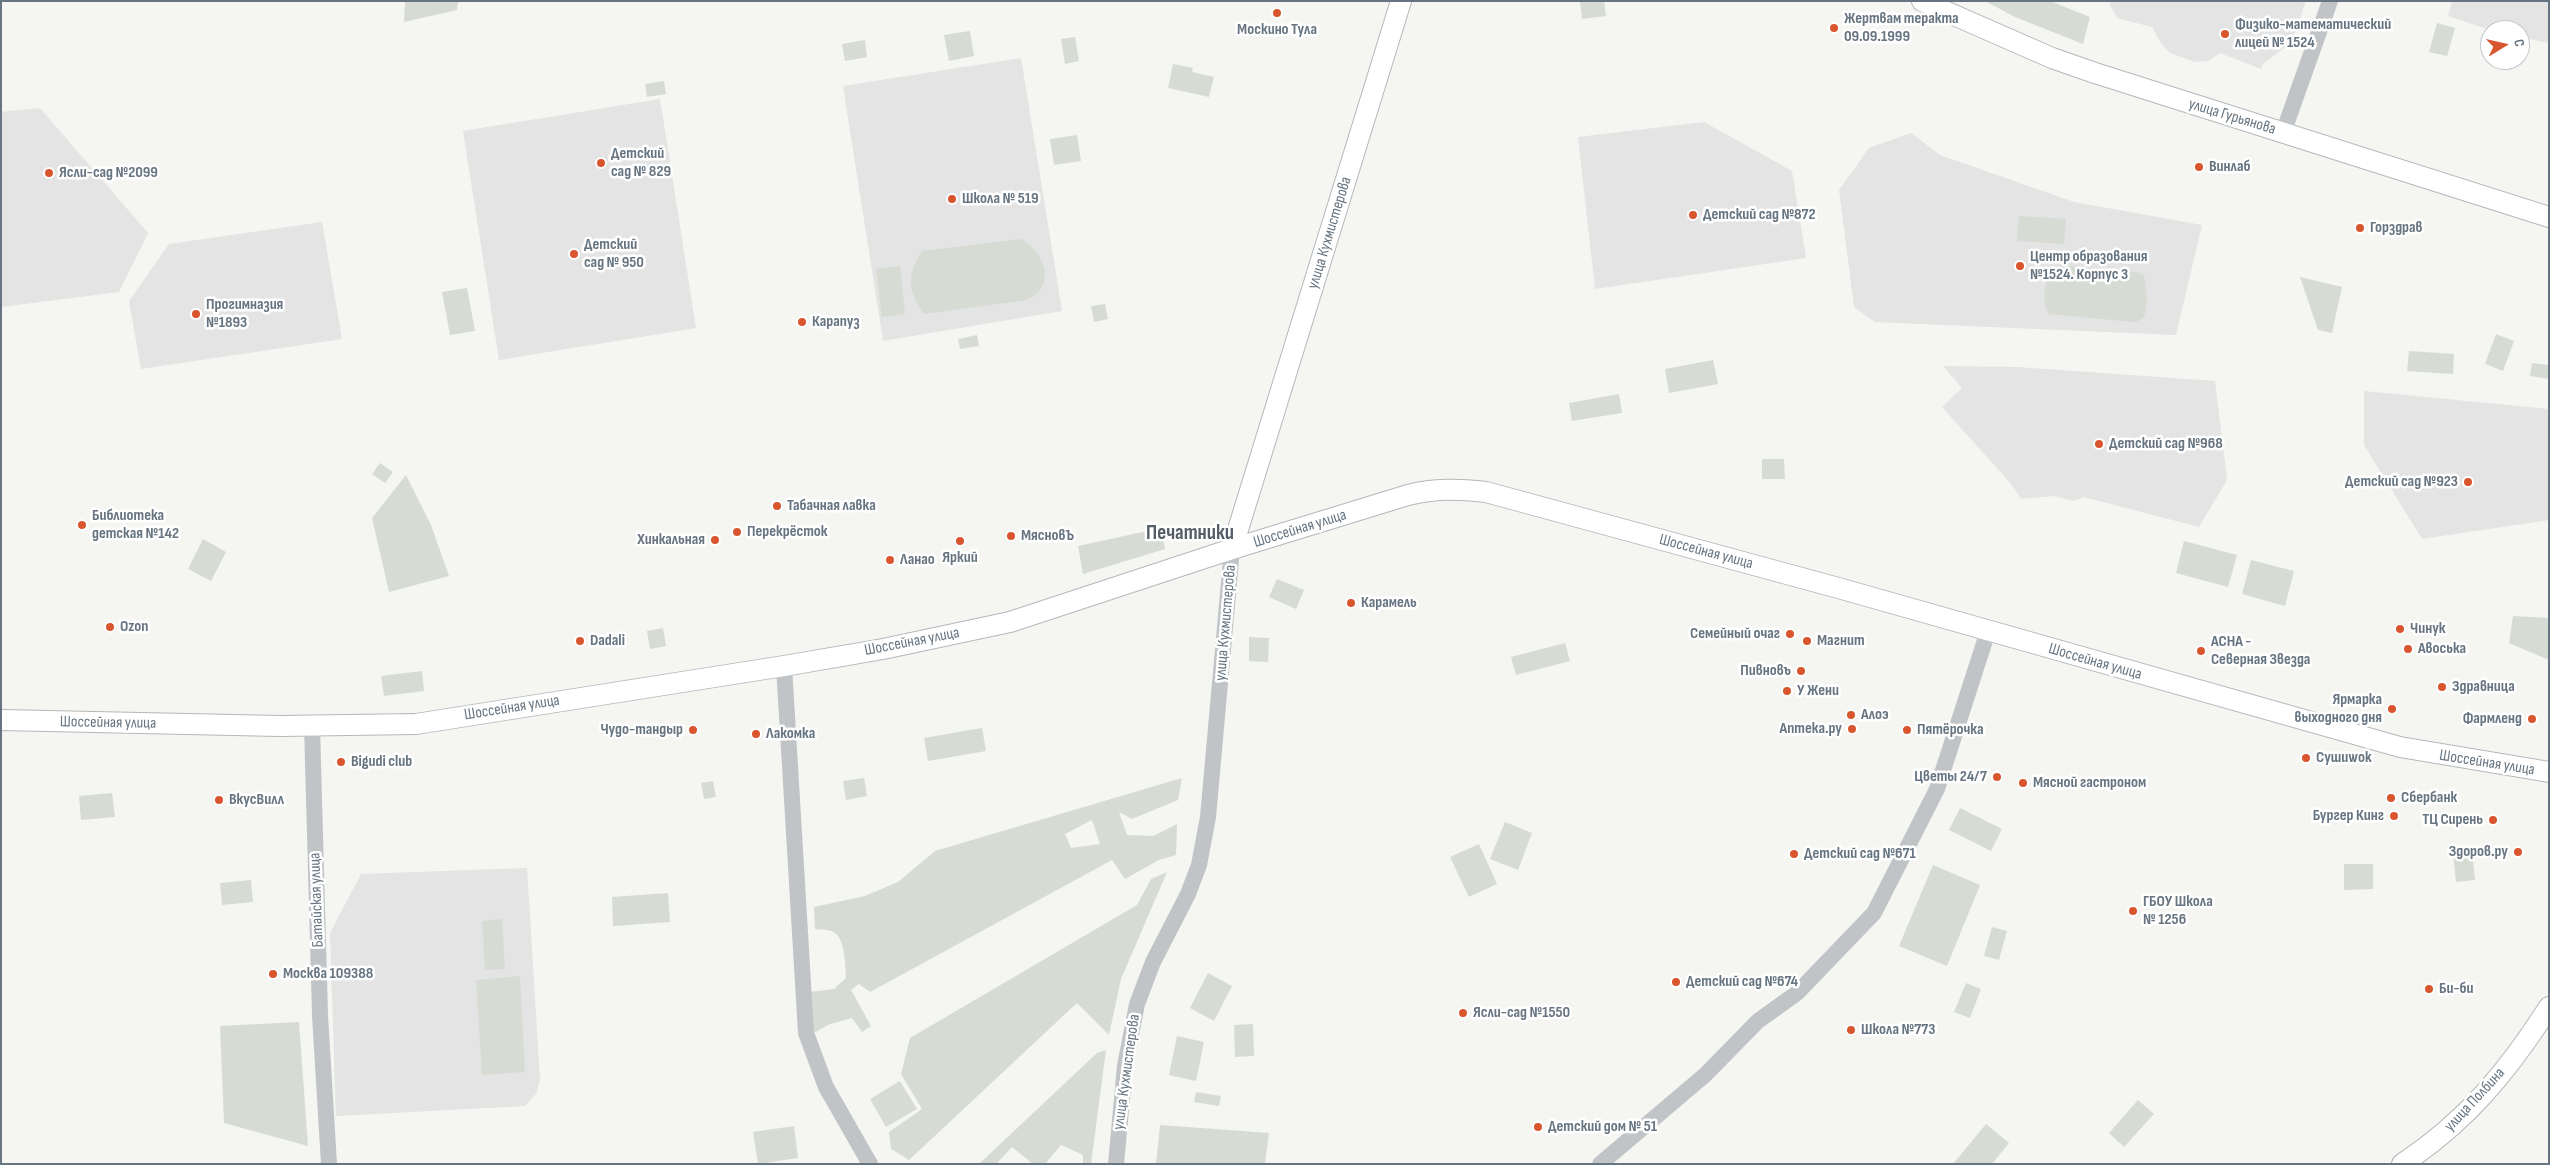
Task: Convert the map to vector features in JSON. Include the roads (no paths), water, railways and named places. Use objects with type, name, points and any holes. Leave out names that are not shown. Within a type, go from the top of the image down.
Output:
[{"type":"main road","name":"улица Кухмистерова","points":[[1232,549],[1401,1]]},
{"type":"main road","name":"улица Гурьянова","points":[[1922,1],[2052,58],[2095,74],[2549,217]]},
{"type":"main road","name":"Шоссейная улица","points":[[1,720],[312,726],[416,724],[784,666],[883,649],[1010,622],[1232,549],[1430,489],[1486,492],[2400,747],[2549,772]]},
{"type":"main road","points":[[2543,1028],[2549,1007]]},
{"type":"main road","name":"улица Полбина","points":[[2402,1164],[2436,1141],[2465,1116],[2543,1028]]},
{"type":"street","points":[[2283,133],[2330,1]]},
{"type":"street","name":"улица Кухмистерова","points":[[1116,1164],[1126,1066],[1138,1004],[1153,962],[1188,894],[1199,865],[1205,836],[1232,549]]},
{"type":"street","points":[[1600,1164],[1705,1076],[1758,1022],[1797,993],[1874,913],[1937,790],[1988,631]]},
{"type":"street","points":[[784,666],[791,755],[806,1032],[826,1087],[870,1164]]},
{"type":"street","name":"Батайская улица","points":[[312,726],[320,1015],[328,1164]]},
{"type":"place","name":"Москино Тула","points":[[1277,13]]},
{"type":"place","name":"Жертвам теракта 09.09.1999","points":[[1834,28]]},
{"type":"place","name":"Физико-математический лицей № 1524","points":[[2225,34]]},
{"type":"place","name":"Детский сад № 829","points":[[601,163]]},
{"type":"place","name":"Винлаб","points":[[2199,167]]},
{"type":"place","name":"Ясли-сад №2099","points":[[49,173]]},
{"type":"place","name":"Школа № 519","points":[[952,199]]},
{"type":"place","name":"Детский сад №872","points":[[1693,215]]},
{"type":"place","name":"Горздрав","points":[[2360,228]]},
{"type":"place","name":"Детский сад № 950","points":[[574,254]]},
{"type":"place","name":"Центр образования №1524. Корпус 3","points":[[2020,266]]},
{"type":"place","name":"Прогимназия №1893","points":[[196,314]]},
{"type":"place","name":"Карапуз","points":[[802,322]]},
{"type":"place","name":"Детский сад №968","points":[[2099,444]]},
{"type":"place","name":"Детский сад №923","points":[[2468,482]]},
{"type":"place","name":"Табачная лавка","points":[[777,506]]},
{"type":"place","name":"Библиотека детская №142","points":[[82,525]]},
{"type":"place","name":"Перекрёсток","points":[[737,532]]},
{"type":"place","name":"МясновЪ","points":[[1011,536]]},
{"type":"place","name":"Хинкальная","points":[[715,540]]},
{"type":"place","name":"Яркий","points":[[960,541]]},
{"type":"place","name":"Ланао","points":[[890,560]]},
{"type":"place","name":"Карамель","points":[[1351,603]]},
{"type":"place","name":"Ozon","points":[[110,627]]},
{"type":"place","name":"Чинук","points":[[2400,629]]},
{"type":"place","name":"Семейный очаг","points":[[1790,634]]},
{"type":"place","name":"Dadali","points":[[580,641]]},
{"type":"place","name":"Магнит","points":[[1807,641]]},
{"type":"place","name":"Авоська","points":[[2408,649]]},
{"type":"place","name":"АСНА - Северная Звезда","points":[[2201,651]]},
{"type":"place","name":"Пивновъ","points":[[1801,671]]},
{"type":"place","name":"Здравница","points":[[2442,687]]},
{"type":"place","name":"У Жени","points":[[1787,691]]},
{"type":"place","name":"Ярмарка выходного дня","points":[[2392,709]]},
{"type":"place","name":"Алоэ","points":[[1851,715]]},
{"type":"place","name":"Фармленд","points":[[2532,719]]},
{"type":"place","name":"Аптека.ру","points":[[1852,729]]},
{"type":"place","name":"Чудо-тандыр","points":[[693,730]]},
{"type":"place","name":"Пятёрочка","points":[[1907,730]]},
{"type":"place","name":"Лакомка","points":[[756,734]]},
{"type":"place","name":"Сушиwok","points":[[2306,758]]},
{"type":"place","name":"Bigudi club","points":[[341,762]]},
{"type":"place","name":"Цветы 24/7","points":[[1997,777]]},
{"type":"place","name":"Мясной гастроном","points":[[2023,783]]},
{"type":"place","name":"Сбербанк","points":[[2391,798]]},
{"type":"place","name":"ВкусВилл","points":[[219,800]]},
{"type":"place","name":"Бургер Кинг","points":[[2394,816]]},
{"type":"place","name":"ТЦ Сирень","points":[[2493,820]]},
{"type":"place","name":"Здоров.ру","points":[[2518,852]]},
{"type":"place","name":"Детский сад №671","points":[[1794,854]]},
{"type":"place","name":"ГБОУ Школа № 1256","points":[[2133,911]]},
{"type":"place","name":"Москва 109388","points":[[273,974]]},
{"type":"place","name":"Детский сад №674","points":[[1676,982]]},
{"type":"place","name":"Би-би","points":[[2429,989]]},
{"type":"place","name":"Ясли-сад №1550","points":[[1463,1013]]},
{"type":"place","name":"Школа №773","points":[[1851,1030]]},
{"type":"place","name":"Детский дом № 51","points":[[1538,1127]]},
{"type":"district","name":"Печатники","points":[[1190,534]]}]
